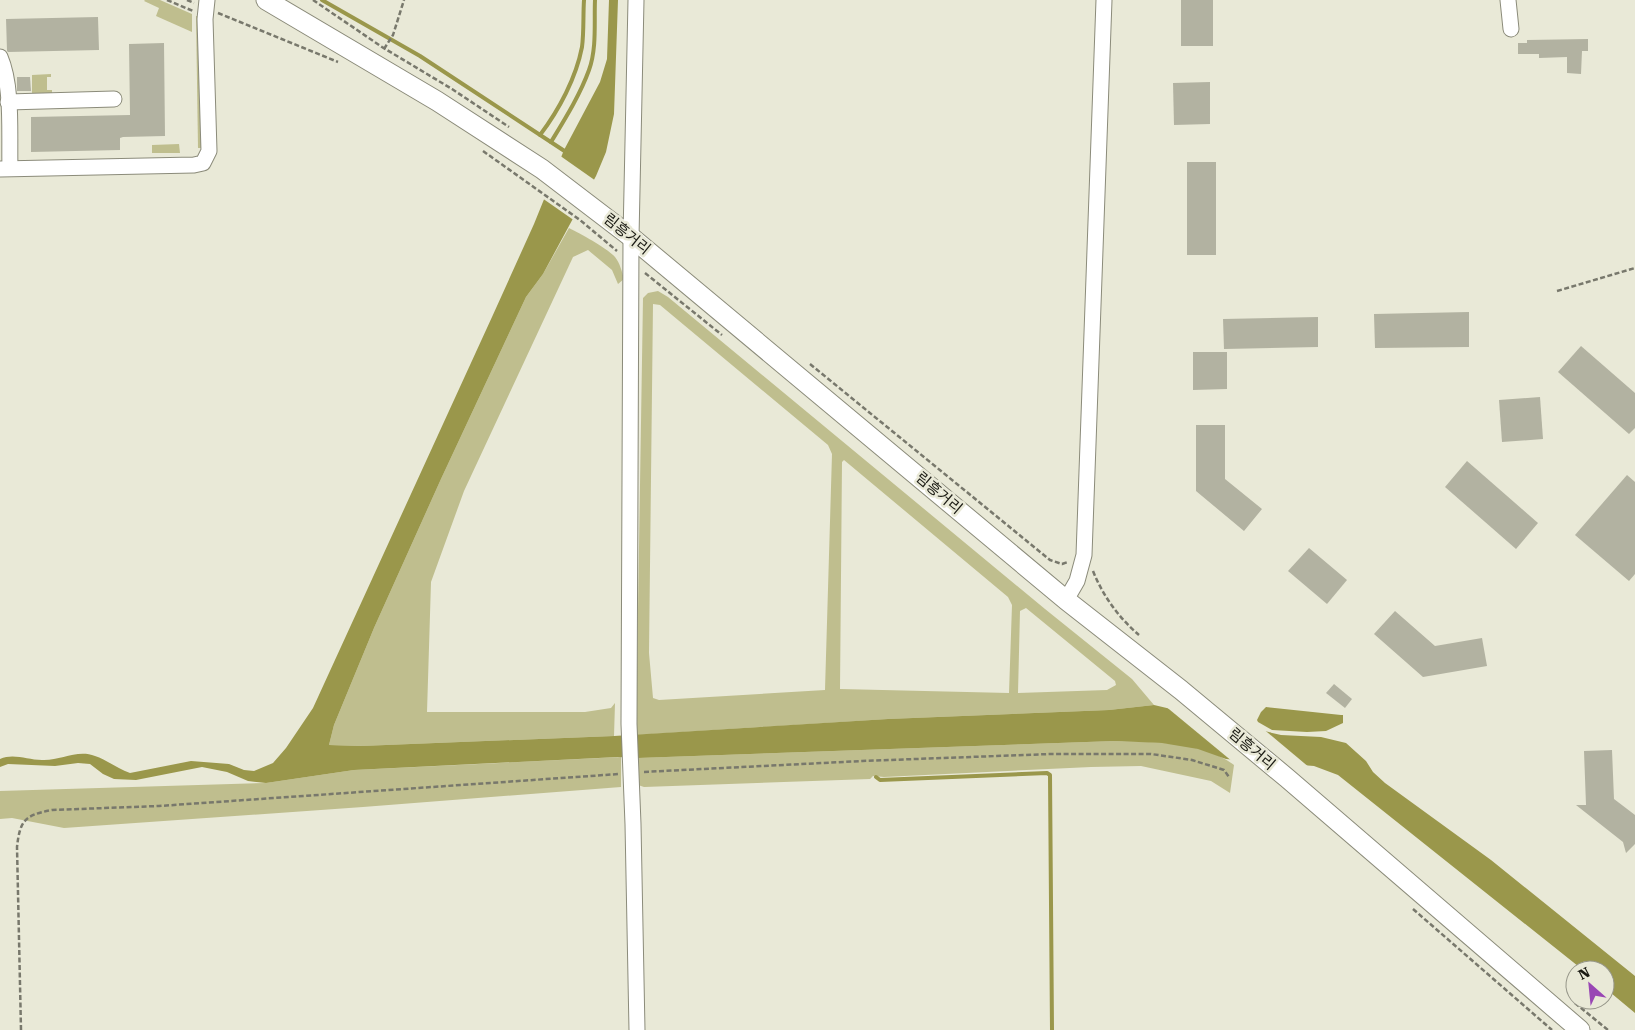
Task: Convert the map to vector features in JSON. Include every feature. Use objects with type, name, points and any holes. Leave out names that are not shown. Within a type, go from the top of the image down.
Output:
[{"type":"main road","name":"림흥거리","points":[[266,0],[437,100],[585,213],[631,237],[1066,600],[1181,690],[1287,778],[1580,1030]]},
{"type":"street","points":[[636,0],[631,237],[629,757],[633,824],[637,1030]]},
{"type":"street","points":[[1066,600],[1077,581],[1084,555],[1104,0]]},
{"type":"street","points":[[1508,0],[1511,29]]},
{"type":"street","points":[[0,57],[4,66],[6,96],[5,168],[194,166],[203,162],[209,152],[206,8]]},
{"type":"street","points":[[6,96],[114,99]]},
{"type":"path","points":[[167,0],[206,8]]},
{"type":"path","points":[[187,0],[345,65]]},
{"type":"path","points":[[313,0],[382,47],[452,89],[516,132]]},
{"type":"path","points":[[388,42],[393,35],[404,0]]},
{"type":"path","points":[[483,152],[536,177],[585,213]]},
{"type":"path","points":[[1557,291],[1635,268]]},
{"type":"path","points":[[807,361],[1050,560],[1062,564],[1068,562]]},
{"type":"path","points":[[1092,569],[1104,593],[1124,622],[1144,640]]},
{"type":"path","points":[[22,1030],[17,847],[19,830],[29,817],[52,810],[159,806],[350,791],[630,773],[862,761],[1051,754],[1151,754],[1192,760],[1224,770],[1229,777]]},
{"type":"shaded area","points":[[145,0],[160,0],[192,14],[192,32],[156,16],[159,8]]},
{"type":"shaded area","points":[[609,0],[618,0],[614,114],[606,152],[596,176],[543,274],[526,297],[374,628],[334,725],[329,745],[361,746],[614,736],[888,719],[1109,710],[1154,705],[1281,735],[1321,737],[1346,743],[1366,761],[1373,772],[1385,783],[1491,860],[1635,976],[1635,1013],[1615,996],[1615,960],[1570,960],[1338,775],[1314,766],[1226,759],[1198,749],[1162,743],[1115,741],[638,758],[618,757],[354,770],[266,783],[248,781],[227,772],[202,767],[136,780],[114,779],[103,774],[90,764],[78,763],[55,766],[8,764],[0,767],[0,759],[5,757],[49,760],[75,754],[88,754],[130,773],[191,761],[229,764],[244,770],[254,771],[273,763],[286,748],[313,708],[534,224],[564,150],[600,82],[607,59]]},
{"type":"shaded area","points":[[196,16],[199,16],[201,148],[198,148]]},
{"type":"shaded area","points":[[51,74],[51,77],[47,77],[47,90],[52,90],[52,93],[32,94],[32,75]]},
{"type":"shaded area","points":[[179,144],[180,153],[152,153],[152,145]]},
{"type":"shaded area","points":[[569,228],[594,241],[611,253],[621,268],[624,279],[618,284],[612,270],[588,250],[573,257],[464,491],[431,582],[427,712],[585,712],[611,708],[615,703],[614,736],[361,746],[329,745],[334,725],[374,628],[441,479],[526,297],[543,274]]},
{"type":"shaded area","points":[[658,291],[668,297],[1132,679],[1154,705],[1109,710],[888,719],[636,735],[643,298],[648,293]],"holes":[[[653,304],[660,305],[828,445],[832,454],[825,690],[659,700],[653,698],[649,653]],[[844,460],[1008,597],[1012,605],[1009,693],[840,689],[842,462]],[[1026,608],[1115,681],[1116,685],[1107,690],[1018,693],[1020,611]]]},
{"type":"shaded area","points":[[1266,707],[1343,715],[1343,723],[1326,731],[1272,730],[1257,720]]},
{"type":"shaded area","points":[[1115,741],[1177,744],[1208,751],[1222,757],[1234,765],[1230,793],[1211,781],[1141,766],[873,776],[870,779],[644,787],[638,785],[638,758]]},
{"type":"shaded area","points":[[621,757],[621,787],[64,828],[12,818],[0,819],[0,791],[266,783],[354,770]]},
{"type":"pier","points":[[559,155],[596,181],[575,221],[542,198]]},
{"type":"pier","points":[[1164,705],[1261,727],[1310,768],[1233,762]]},
{"type":"building","points":[[1181,0],[1213,0],[1213,46],[1181,46]]},
{"type":"building","points":[[98,17],[99,50],[7,51],[6,19]]},
{"type":"building","points":[[1588,39],[1588,51],[1582,51],[1581,74],[1567,73],[1567,57],[1539,58],[1539,54],[1518,54],[1518,43],[1527,43],[1527,40]]},
{"type":"building","points":[[164,43],[165,136],[123,137],[120,138],[120,150],[31,152],[31,117],[130,115],[129,44]]},
{"type":"building","points":[[17,77],[30,77],[31,91],[17,91]]},
{"type":"building","points":[[1210,82],[1210,124],[1174,125],[1173,83]]},
{"type":"building","points":[[1187,162],[1216,162],[1216,255],[1187,255]]},
{"type":"building","points":[[1469,312],[1469,347],[1375,348],[1374,314]]},
{"type":"building","points":[[1318,317],[1318,347],[1224,349],[1223,319]]},
{"type":"building","points":[[1581,346],[1635,393],[1635,428],[1629,434],[1558,372]]},
{"type":"building","points":[[1193,352],[1227,352],[1227,389],[1193,390]]},
{"type":"building","points":[[1540,397],[1543,439],[1502,442],[1499,400]]},
{"type":"building","points":[[1196,425],[1225,425],[1225,479],[1262,509],[1244,531],[1196,491]]},
{"type":"building","points":[[1467,461],[1538,523],[1516,549],[1445,487]]},
{"type":"building","points":[[1627,475],[1635,482],[1635,574],[1629,581],[1575,535]]},
{"type":"building","points":[[1309,548],[1347,580],[1327,604],[1288,571]]},
{"type":"building","points":[[1395,611],[1435,646],[1482,638],[1487,666],[1423,677],[1374,634]]},
{"type":"building","points":[[1334,684],[1352,699],[1345,708],[1326,693]]},
{"type":"building","points":[[1612,750],[1614,799],[1635,815],[1635,844],[1626,853],[1623,842],[1576,805],[1586,805],[1584,751]]},
{"type":"waterway","points":[[322,0],[420,56],[566,152]]},
{"type":"waterway","points":[[540,135],[554,115],[576,70],[582,47],[584,0]]},
{"type":"waterway","points":[[551,142],[577,98],[592,62],[595,0]]},
{"type":"waterway","points":[[876,777],[880,780],[1047,773],[1050,775],[1052,1030]]}]
